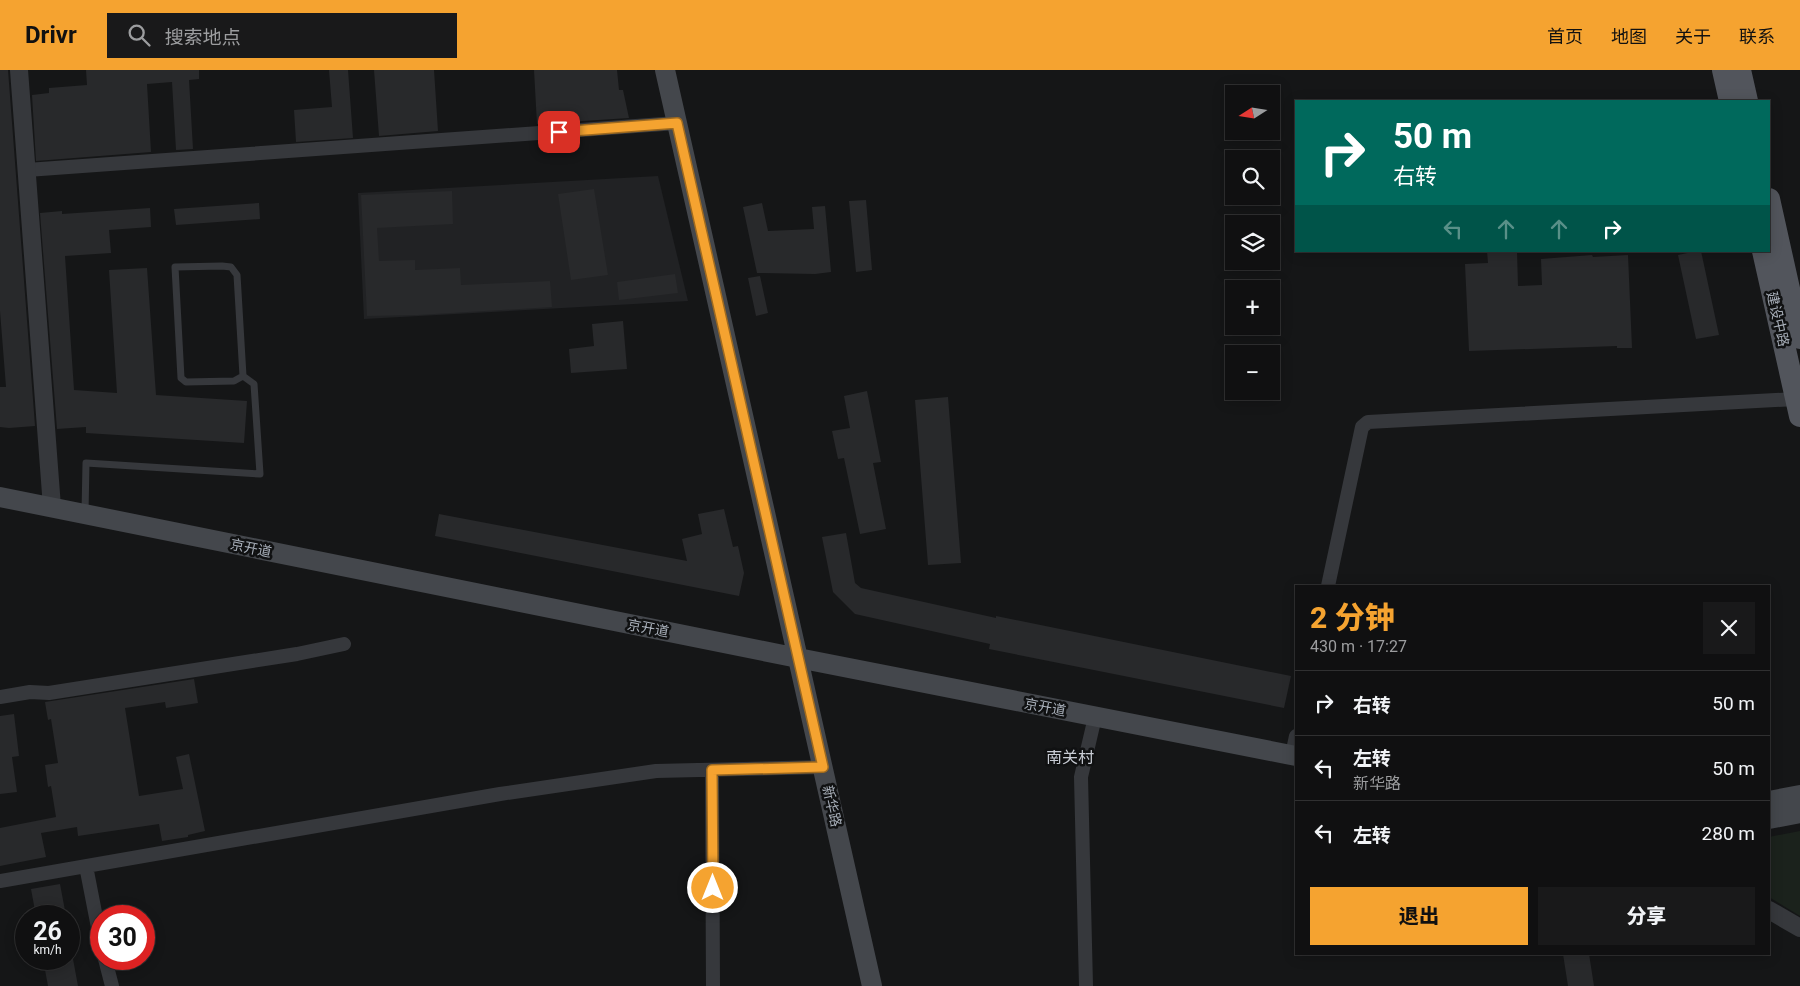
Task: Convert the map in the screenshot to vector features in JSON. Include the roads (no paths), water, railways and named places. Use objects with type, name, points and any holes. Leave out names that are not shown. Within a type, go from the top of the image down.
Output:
[{"type":"main road","name":"新华路","points":[[665,70],[872,986]]},
{"type":"main road","points":[[1723,70],[1730,100]]},
{"type":"main road","points":[[1740,70],[1747,100]]},
{"type":"main road","name":"建设中路","points":[[1770,203],[1800,338]]},
{"type":"main road","name":"建设中路","points":[[1763,252],[1798,408]]},
{"type":"main road","name":"京开道","points":[[0,497],[1095,717],[1295,749]]},
{"type":"main road","points":[[1770,801],[1800,795]]},
{"type":"main road","points":[[1770,819],[1800,813]]},
{"type":"street","points":[[19,70],[52,507]]},
{"type":"street","points":[[27,170],[677,123]]},
{"type":"street","points":[[1328,585],[1362,427],[1368,422],[1798,408]]},
{"type":"street","points":[[0,697],[30,692],[49,693],[298,654],[344,644]]},
{"type":"street","points":[[1086,986],[1081,777],[1095,717]]},
{"type":"street","points":[[0,881],[500,794],[656,771],[823,767]]},
{"type":"street","points":[[712,770],[713,986]]},
{"type":"street","points":[[86,866],[94,905]]},
{"type":"street","points":[[1770,911],[1800,928]]},
{"type":"street","points":[[108,970],[112,986]]},
{"type":"lane","points":[[231,267],[237,275],[243,376],[234,381],[186,382],[181,378],[175,268],[231,267]]},
{"type":"lane","points":[[85,514],[86,463],[260,474],[254,384],[243,376]]},
{"type":"district","name":"南关村","points":[[1070,757]]}]
